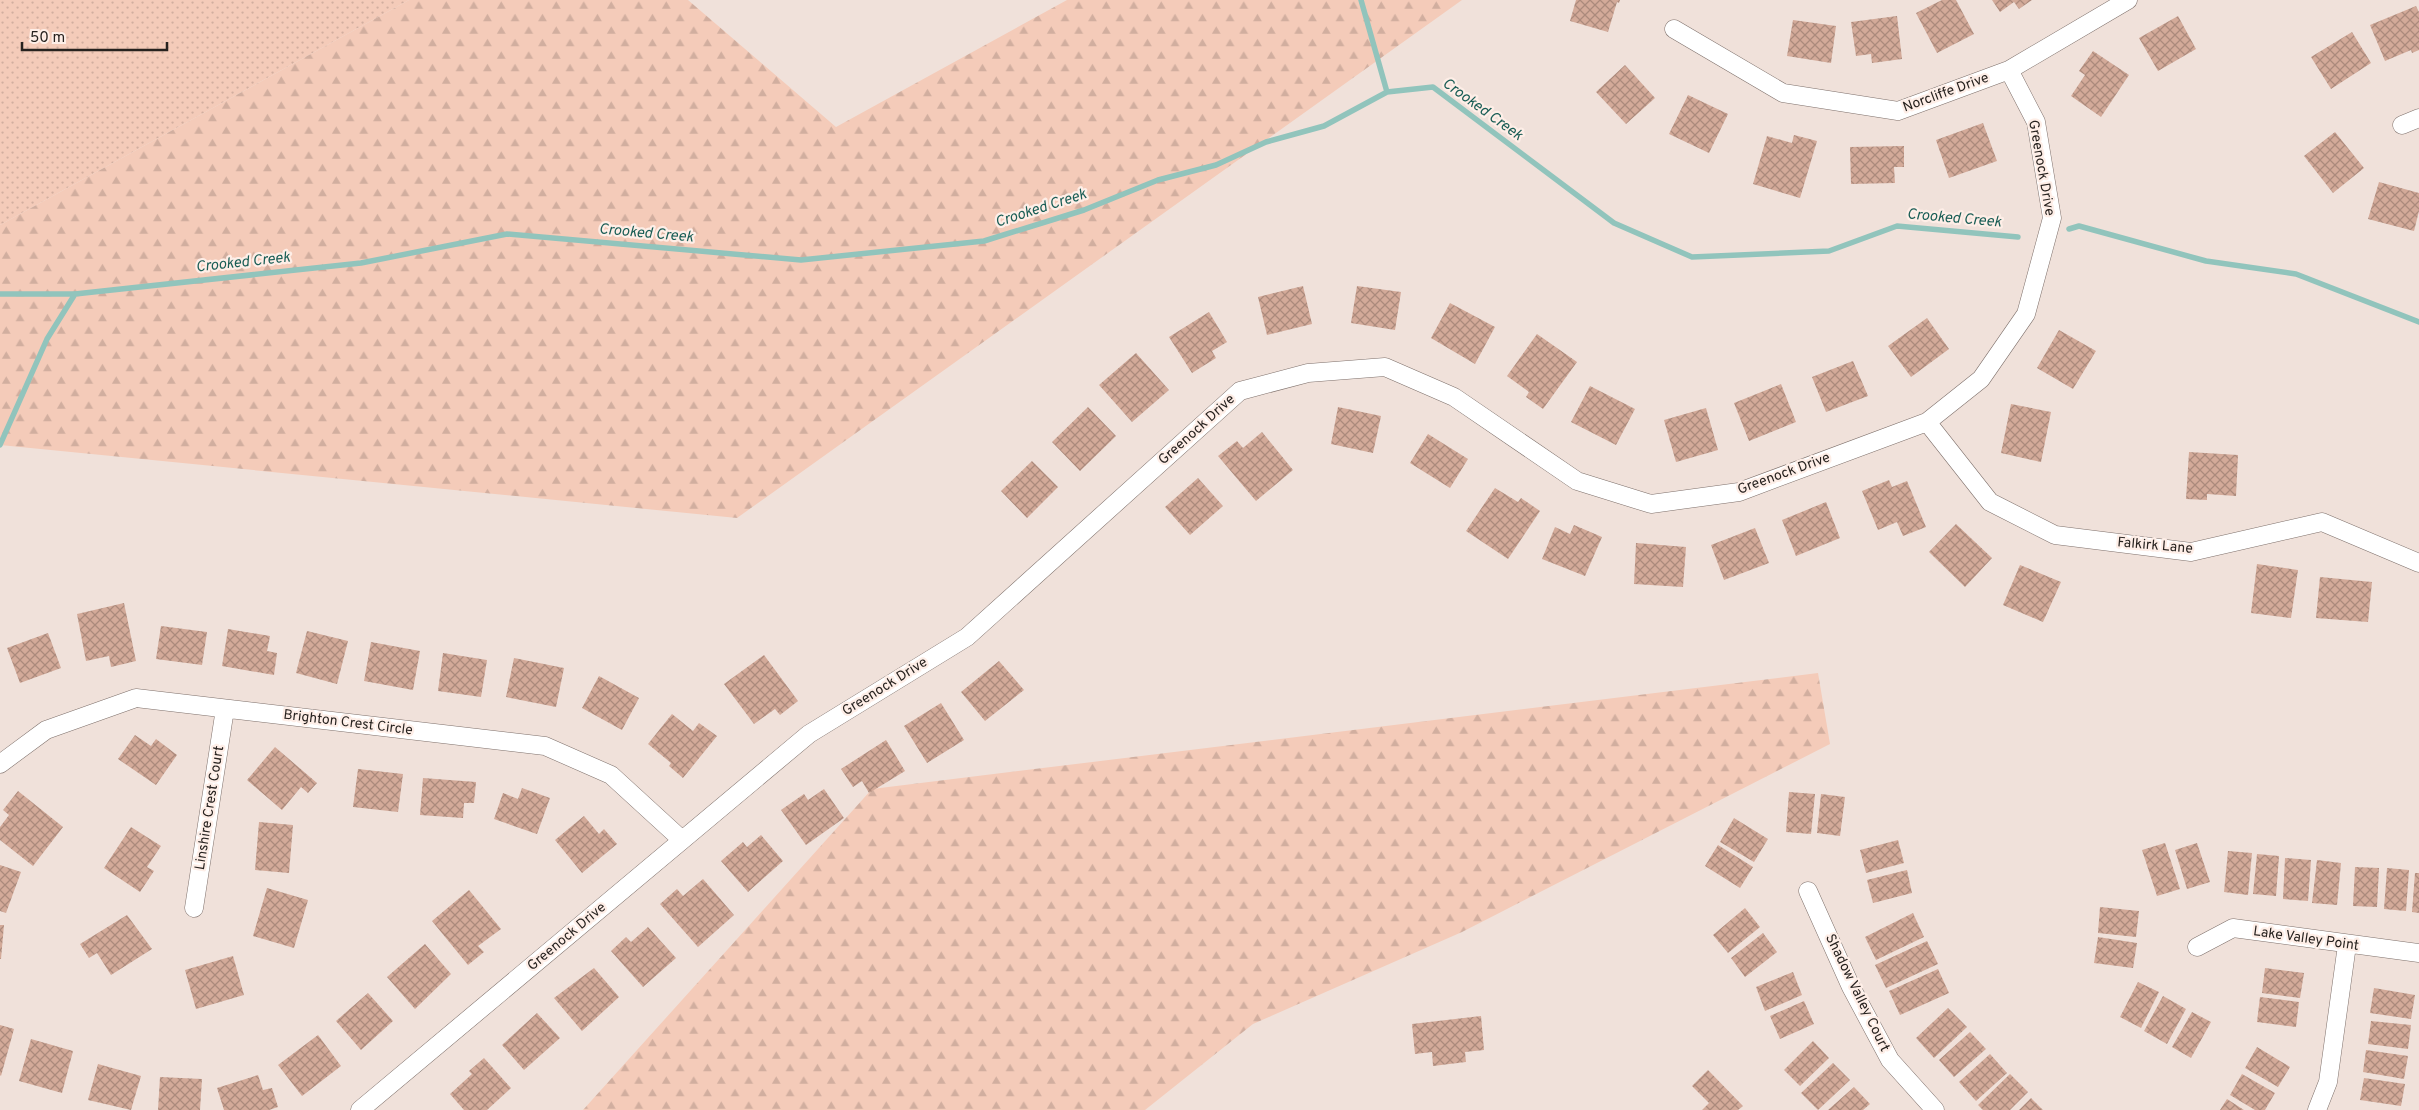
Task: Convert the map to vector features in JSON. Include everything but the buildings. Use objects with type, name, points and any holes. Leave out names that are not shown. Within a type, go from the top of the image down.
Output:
[{"type":"street","name":"Norcliffe Drive","points":[[1674,29],[1783,93],[1898,111],[2009,70],[2128,0]]},
{"type":"street","name":"Greenock Drive","points":[[360,1110],[809,734],[967,636],[1240,391],[1308,373],[1385,367],[1454,397],[1577,481],[1651,504],[1739,492],[1927,422],[1981,379],[2026,314],[2052,218],[2036,122],[2009,70]]},
{"type":"street","points":[[2402,126],[2419,118]]},
{"type":"street","name":"Falkirk Lane","points":[[1927,422],[1990,502],[2055,535],[2191,552],[2322,522],[2419,563]]},
{"type":"street","name":"Brighton Crest Circle","points":[[0,764],[46,730],[136,698],[226,708],[545,746],[611,775],[682,840]]},
{"type":"street","name":"Linshire Crest Court","points":[[194,908],[226,708]]},
{"type":"street","name":"Shadow Valley Court","points":[[1808,891],[1851,987],[1890,1060],[1935,1110]]},
{"type":"street","name":"Lake Valley Point","points":[[2197,947],[2233,928],[2347,945],[2419,953]]},
{"type":"street","points":[[2317,1110],[2328,1082],[2347,945]]},
{"type":"green space","points":[[0,0],[409,0],[0,225]]},
{"type":"green space","points":[[409,0],[688,0],[836,127],[1067,0],[1462,0],[737,518],[0,445],[0,225]]},
{"type":"green space","points":[[1818,673],[1830,744],[1462,932],[1253,1024],[1145,1110],[583,1110],[872,789]]},
{"type":"waterway","points":[[1361,0],[1387,92]]},
{"type":"waterway","name":"Crooked Creek","points":[[0,294],[75,294],[361,263],[507,234],[801,260],[984,241],[1084,210],[1158,180],[1216,165],[1266,142],[1324,126],[1387,92],[1433,87],[1614,223],[1692,257],[1829,251],[1897,226],[2018,237]]},
{"type":"waterway","name":"Crooked Creek","points":[[2069,229],[2079,226],[2206,261],[2296,274],[2419,322]]},
{"type":"waterway","points":[[0,445],[47,339],[75,294]]}]
